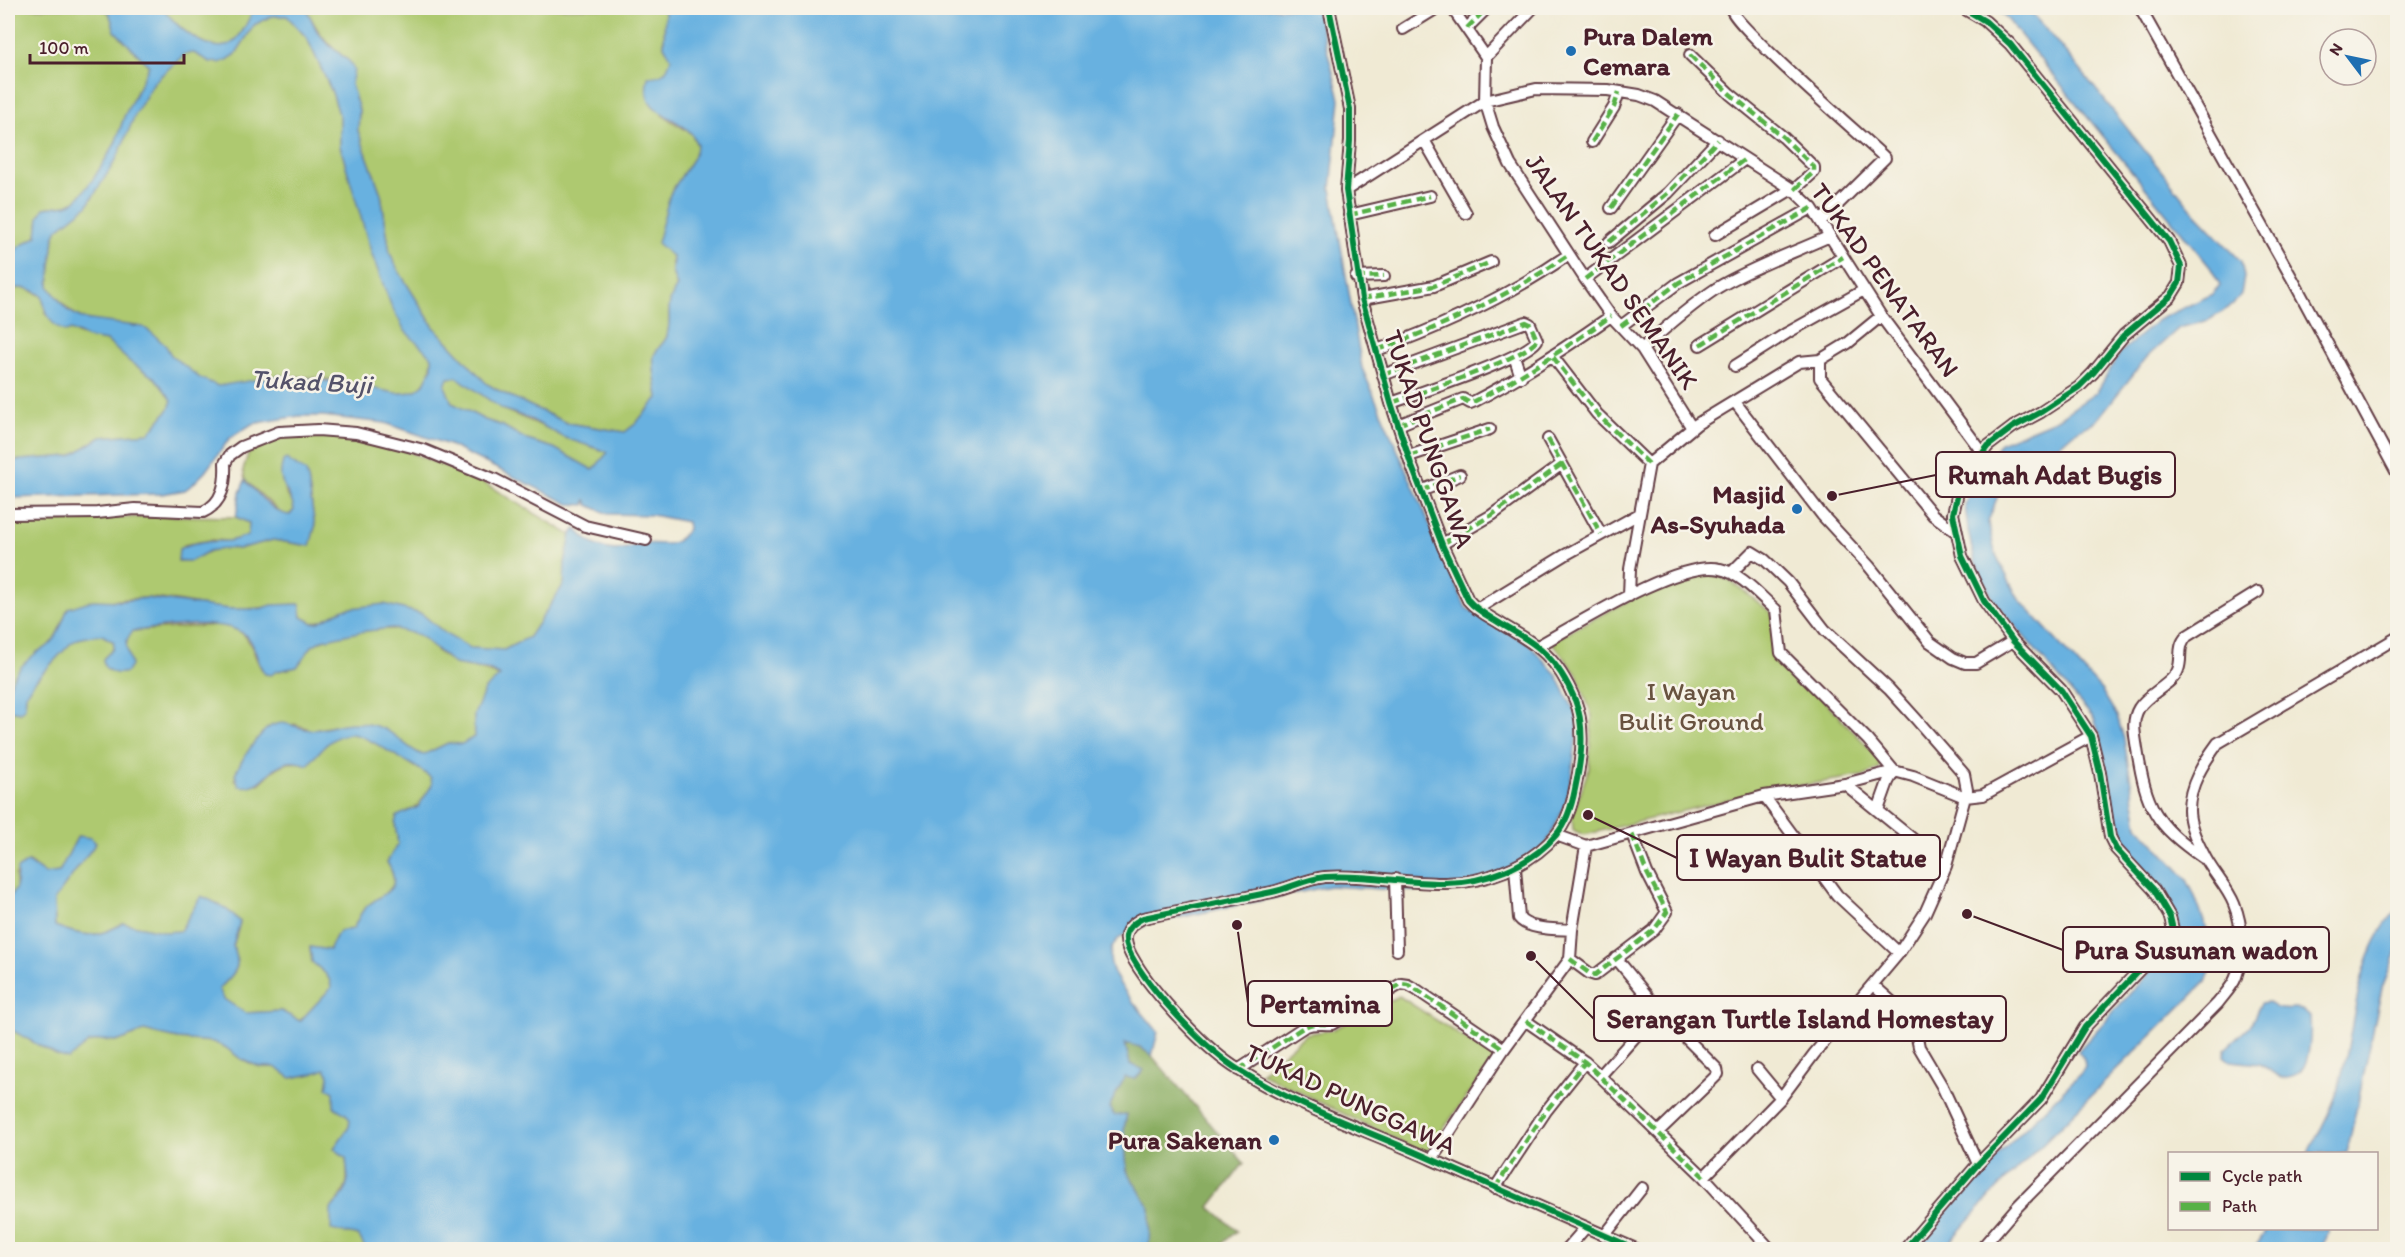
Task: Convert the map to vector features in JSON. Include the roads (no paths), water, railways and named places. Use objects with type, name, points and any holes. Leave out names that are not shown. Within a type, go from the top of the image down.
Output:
[{"type":"street","name":"TUKAD PUNGGAWA","points":[[1329,8],[1350,109],[1346,190],[1362,300],[1391,403],[1421,491],[1466,596],[1477,609],[1539,646],[1560,671],[1575,699],[1581,727],[1581,756],[1574,794],[1566,820],[1556,835],[1536,853],[1515,867],[1482,879],[1442,884],[1395,879],[1324,878],[1274,891],[1143,918],[1130,928],[1125,941],[1138,968],[1184,1022],[1238,1070],[1336,1119],[1638,1250]]},
{"type":"street","points":[[1403,29],[1437,8]]},
{"type":"street","points":[[1452,8],[1486,57],[1533,8]]},
{"type":"street","points":[[1467,28],[1487,8]]},
{"type":"street","points":[[1731,8],[1734,16],[1757,39],[1885,158],[1821,220]]},
{"type":"street","points":[[1904,1250],[1978,1164],[2041,1099],[2085,1027],[2142,967],[2169,953],[2173,948],[2175,938],[2170,917],[2154,890],[2116,849],[2110,837],[2100,772],[2091,736],[2061,690],[2013,641],[1975,585],[1962,556],[1953,514],[1958,492],[1982,452],[2005,432],[2064,398],[2085,381],[2124,335],[2168,301],[2179,283],[2181,266],[2169,241],[2010,44],[1985,21],[1963,8]]},
{"type":"street","points":[[2139,8],[2298,289],[2397,475]]},
{"type":"street","points":[[1690,55],[1730,94],[1783,137],[1814,167],[1814,172],[1793,189],[1715,235]]},
{"type":"street","name":"JALAN TUKAD SEMANIK","points":[[1486,57],[1485,101],[1493,127],[1510,164],[1568,255],[1611,316],[1642,349],[1692,428]]},
{"type":"street","name":"TUKAD PENATARAN","points":[[1346,190],[1485,101],[1536,89],[1619,92],[1655,100],[1793,189],[1812,208],[1881,316],[1982,452]]},
{"type":"street","points":[[1592,142],[1614,107],[1619,92]]},
{"type":"street","points":[[1611,208],[1678,114]]},
{"type":"street","points":[[1424,140],[1466,213]]},
{"type":"street","points":[[1609,242],[1668,193],[1718,140]]},
{"type":"street","points":[[1585,279],[1745,159]]},
{"type":"street","points":[[1349,215],[1430,196]]},
{"type":"street","points":[[1622,326],[1678,283],[1812,208]]},
{"type":"street","points":[[1642,349],[1691,306],[1718,288],[1830,236]]},
{"type":"street","points":[[1377,350],[1477,308],[1536,277],[1568,255]]},
{"type":"street","points":[[1700,345],[1843,257]]},
{"type":"street","points":[[1362,300],[1434,286],[1491,262]]},
{"type":"street","points":[[1356,277],[1384,276]]},
{"type":"street","points":[[1735,366],[1787,333],[1864,290]]},
{"type":"street","points":[[1455,380],[1463,399],[1470,403],[1521,377],[1611,316]]},
{"type":"street","name":"JALAN TUKAD SEMANIK","points":[[1649,464],[1692,428],[1799,362],[1820,360],[1848,343],[1881,316]]},
{"type":"street","points":[[1383,375],[1525,322],[1530,324],[1537,342],[1514,356],[1391,403]]},
{"type":"street","points":[[1514,356],[1521,377]]},
{"type":"street","points":[[1553,357],[1597,414],[1649,464],[1630,568],[1629,596]]},
{"type":"street","points":[[1820,360],[1820,378],[1933,516],[1955,531]]},
{"type":"street","points":[[1398,425],[1463,399]]},
{"type":"street","points":[[1735,402],[1822,515],[1869,566],[1930,642],[1953,658],[1965,663],[1976,663],[2013,641]]},
{"type":"street","points":[[1409,456],[1490,429]]},
{"type":"street","points":[[8,514],[97,513],[145,509],[203,512],[212,507],[221,496],[226,476],[225,461],[234,452],[254,441],[279,432],[318,430],[374,436],[424,450],[494,479],[585,526],[646,540]]},
{"type":"street","points":[[1548,439],[1601,534]]},
{"type":"street","points":[[1442,544],[1492,515],[1562,464]]},
{"type":"street","points":[[1421,491],[1460,475]]},
{"type":"street","points":[[1477,609],[1601,534],[1639,514]]},
{"type":"street","points":[[1704,1178],[1781,1098],[1821,1045],[1899,953],[1925,913],[1946,866],[1967,782],[1964,774],[1889,689],[1825,630],[1788,582],[1765,560],[1752,552],[1731,573]]},
{"type":"street","points":[[1539,646],[1629,596],[1679,574],[1717,568],[1731,573],[1776,610],[1781,653],[1868,740],[1894,771],[1965,797],[1983,795],[2091,736]]},
{"type":"street","points":[[2206,860],[2174,838],[2153,812],[2142,779],[2134,725],[2139,708],[2179,670],[2181,642],[2258,592]]},
{"type":"street","points":[[1980,1250],[2018,1206],[2218,1003],[2236,978],[2241,953],[2241,929],[2234,903],[2194,837],[2189,809],[2202,764],[2218,743],[2397,637]]},
{"type":"street","points":[[1556,835],[1586,846],[1764,796],[1845,784],[1894,771]]},
{"type":"street","points":[[1878,810],[1894,771]]},
{"type":"street","points":[[1845,784],[1946,866]]},
{"type":"street","points":[[1764,796],[1837,895],[1899,953]]},
{"type":"street","points":[[1570,959],[1592,975],[1600,972],[1654,930],[1667,912],[1647,873],[1632,834]]},
{"type":"street","points":[[1432,1159],[1504,1049],[1570,959],[1572,930],[1586,846]]},
{"type":"street","points":[[1515,867],[1521,921],[1532,926],[1572,930]]},
{"type":"street","points":[[1395,879],[1397,950]]},
{"type":"street","points":[[1616,958],[1659,1011],[1717,1069],[1718,1074],[1658,1132]]},
{"type":"street","points":[[1238,1070],[1304,1027],[1314,1023],[1332,1024],[1401,984],[1408,985],[1504,1049]]},
{"type":"street","points":[[1873,985],[1911,1019],[1919,1047],[1942,1086],[1978,1164]]},
{"type":"street","points":[[1600,1076],[1659,1011]]},
{"type":"street","points":[[1526,1021],[1585,1062],[1600,1076],[1704,1178],[1771,1250]]},
{"type":"street","points":[[1495,1188],[1546,1111],[1585,1062]]},
{"type":"street","points":[[1756,1069],[1781,1098]]},
{"type":"street","points":[[1605,1235],[1642,1188]]},
{"type":"street","points":[[1566,1250],[1586,1227]]},
{"type":"water","name":"Tukad Buji","points":[[100,8],[163,8],[189,34],[205,44],[216,47],[232,43],[238,37],[254,8],[306,8],[317,31],[329,45],[350,62],[354,70],[351,84],[359,110],[358,131],[381,194],[390,253],[433,326],[487,384],[503,393],[567,423],[625,432],[658,398],[654,356],[667,336],[670,301],[677,286],[672,272],[673,257],[657,243],[670,194],[693,158],[697,145],[690,132],[658,111],[648,98],[646,89],[648,77],[664,73],[671,58],[664,46],[665,11],[660,8],[1316,8],[1340,99],[1331,189],[1362,368],[1466,608],[1528,643],[1556,674],[1579,720],[1566,803],[1543,851],[1511,873],[1474,887],[1432,892],[1330,886],[1157,922],[1156,918],[1144,921],[1145,926],[1124,935],[1113,946],[1110,959],[1114,974],[1123,989],[1158,1032],[1152,1056],[1140,1047],[1125,1043],[1130,1064],[1144,1070],[1135,1079],[1125,1077],[1109,1107],[1114,1115],[1127,1114],[1124,1128],[1127,1171],[1150,1208],[1149,1249],[366,1250],[359,1236],[331,1230],[331,1209],[345,1192],[348,1179],[346,1158],[334,1148],[349,1127],[350,1120],[346,1114],[334,1107],[334,1092],[327,1088],[329,1075],[325,1069],[291,1078],[275,1067],[260,1067],[241,1059],[225,1047],[213,1042],[178,1039],[144,1031],[119,1041],[100,1040],[88,1043],[68,1059],[56,1055],[8,1028],[8,900],[16,888],[17,869],[28,862],[45,874],[59,872],[78,836],[91,838],[96,843],[54,900],[55,926],[82,934],[106,932],[123,923],[166,932],[180,931],[201,896],[217,904],[232,913],[240,922],[233,946],[237,965],[233,974],[219,989],[224,999],[245,1013],[281,1011],[300,1021],[331,988],[327,976],[312,962],[310,947],[329,950],[339,931],[353,929],[365,908],[390,890],[394,879],[387,862],[398,844],[395,823],[397,816],[418,807],[432,785],[431,778],[418,768],[368,740],[358,735],[348,734],[339,736],[330,742],[308,765],[294,762],[282,764],[260,781],[248,786],[239,786],[235,774],[241,762],[266,730],[280,723],[311,730],[348,723],[374,726],[384,729],[423,755],[448,743],[462,744],[474,737],[474,715],[485,689],[500,676],[489,670],[454,664],[419,635],[392,628],[322,640],[312,646],[297,667],[277,671],[271,675],[265,674],[250,640],[241,632],[228,627],[195,625],[133,631],[126,644],[131,666],[127,672],[120,673],[112,672],[104,666],[103,659],[113,649],[114,642],[102,635],[78,639],[71,643],[33,683],[26,694],[25,707],[20,712],[8,710],[10,684],[13,678],[28,660],[52,643],[68,608],[93,600],[120,601],[146,598],[230,609],[259,609],[272,605],[300,604],[302,617],[313,623],[344,609],[384,604],[422,614],[447,635],[470,648],[504,650],[529,637],[564,584],[565,563],[571,535],[576,529],[593,544],[615,550],[651,543],[672,543],[688,529],[687,522],[652,515],[608,514],[588,505],[586,499],[585,505],[569,504],[449,445],[385,423],[323,416],[299,416],[252,424],[230,438],[205,472],[185,490],[162,494],[8,498],[8,461],[71,456],[101,437],[149,433],[169,409],[172,400],[155,378],[130,362],[107,341],[88,338],[71,330],[66,332],[56,326],[47,313],[42,296],[38,293],[26,288],[8,289],[8,257],[20,246],[37,236],[39,217],[44,208],[67,205],[76,201],[94,178],[115,144],[124,117],[149,66],[115,31],[109,12]],"holes":[[[271,16],[287,16],[307,38],[332,92],[340,117],[340,146],[372,255],[391,305],[405,331],[432,357],[432,367],[424,384],[416,390],[395,393],[347,383],[279,376],[218,386],[200,378],[171,355],[166,346],[143,327],[83,319],[67,310],[49,287],[54,237],[58,229],[87,206],[117,158],[135,115],[154,82],[185,54],[194,53],[210,62],[219,63],[227,60],[235,55],[254,25]],[[457,377],[502,409],[530,419],[565,438],[608,452],[593,470],[554,448],[527,440],[503,426],[485,420],[452,403],[445,386],[448,378]]]},
{"type":"water","points":[[1995,8],[2027,8],[2070,57],[2195,213],[2241,261],[2244,277],[2241,294],[2233,305],[2209,320],[2179,328],[2147,357],[2096,421],[2073,433],[2058,446],[2010,469],[1988,522],[1995,553],[2018,598],[2102,691],[2117,716],[2124,739],[2138,826],[2186,878],[2207,930],[2214,963],[2206,981],[1997,1189],[1943,1249],[1910,1250],[1975,1178],[2081,1073],[2085,1066],[2084,1059],[2078,1051],[2153,968],[2183,965],[2190,957],[2166,893],[2122,843],[2115,829],[2100,735],[2094,719],[1993,600],[1975,562],[1965,505],[1970,489],[2000,443],[2057,419],[2097,392],[2120,353],[2158,320],[2211,295],[2220,285],[2210,267],[2008,20]]},
{"type":"water","points":[[286,459],[306,472],[308,479],[315,527],[310,546],[273,540],[238,549],[209,551],[191,561],[178,561],[179,549],[184,546],[203,542],[228,541],[248,536],[249,523],[236,517],[245,480],[277,511],[290,515],[294,510],[281,476],[283,461]]},
{"type":"water","points":[[2397,910],[2397,949],[2382,988],[2347,1152],[2309,1152],[2336,1095],[2343,1072],[2363,974],[2382,929]]},
{"type":"water","points":[[2267,1002],[2279,1009],[2296,1009],[2310,1016],[2310,1037],[2306,1061],[2300,1072],[2294,1075],[2282,1078],[2260,1064],[2230,1061],[2224,1056],[2225,1049],[2250,1026],[2261,1003]]},
{"type":"water","points":[[2266,1230],[2328,1230],[2322,1249],[2254,1249]]},
{"type":"place","name":"Pura Dalem Cemara","points":[[1571,51]]},
{"type":"place","name":"Rumah Adat Bugis","points":[[1832,496]]},
{"type":"place","name":"Masjid As-Syuhada","points":[[1797,509]]},
{"type":"place","name":"I Wayan Bulit Statue","points":[[1588,815]]},
{"type":"place","name":"Pura Susunan wadon","points":[[1967,914]]},
{"type":"place","name":"Pertamina","points":[[1237,925]]},
{"type":"place","name":"Serangan Turtle Island Homestay","points":[[1531,956]]},
{"type":"place","name":"Pura Sakenan","points":[[1274,1140]]},
{"type":"park label","name":"I Wayan Bulit Ground","points":[[1691,706]]}]
